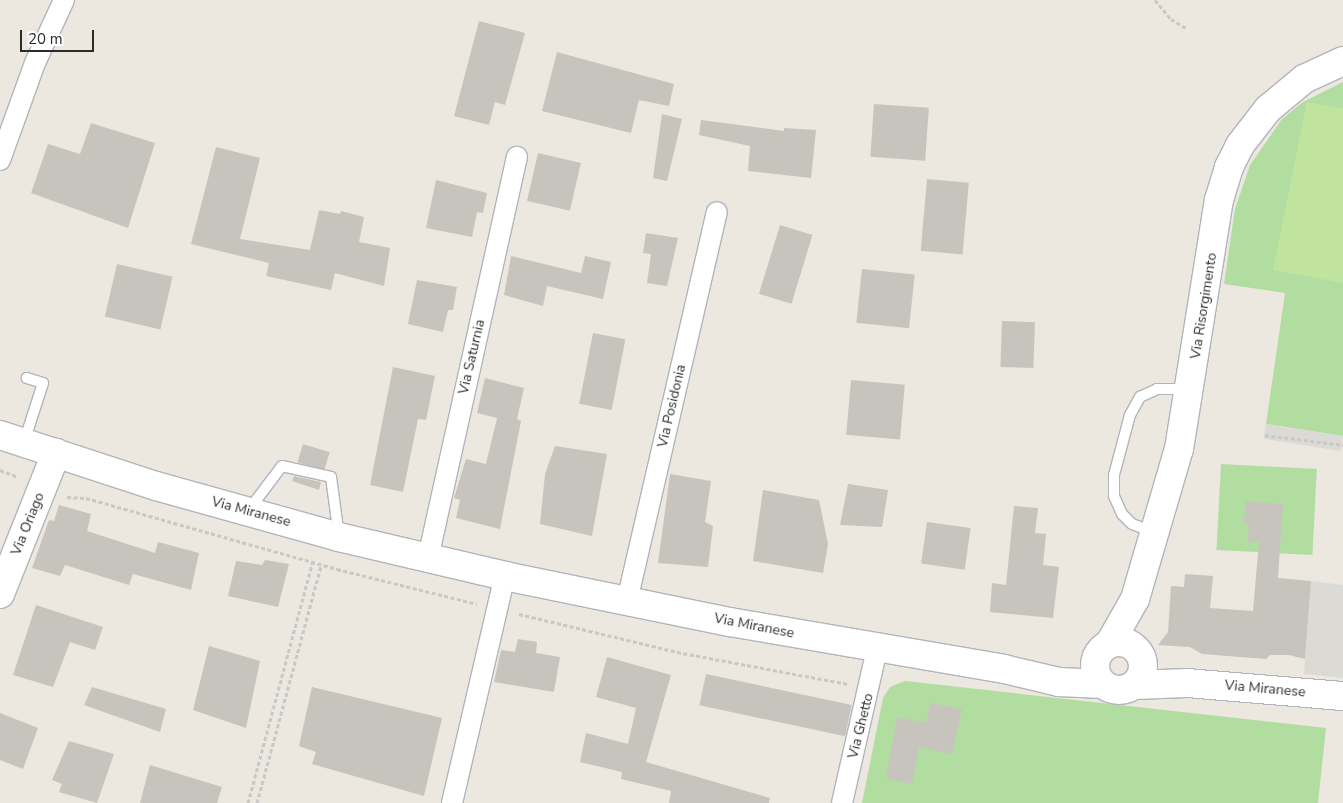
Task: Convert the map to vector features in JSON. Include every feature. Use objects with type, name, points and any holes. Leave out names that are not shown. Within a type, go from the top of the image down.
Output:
[{"type":"street","points":[[0,160],[35,63],[64,0]]},
{"type":"street","name":"Via Risorgimento","points":[[1138,665],[1133,628],[1135,599],[1179,449],[1191,389],[1219,200],[1230,167],[1240,145],[1268,109],[1304,79],[1343,61]]},
{"type":"street","name":"Via Saturnia","points":[[428,558],[517,157]]},
{"type":"street","name":"Via Posidonia","points":[[627,601],[717,212]]},
{"type":"street","name":"Via Miranese","points":[[12,439],[156,486],[339,537],[505,576],[627,601],[877,649],[1004,669],[1059,682],[1103,684],[1116,690],[1138,665]]},
{"type":"street","name":"Via Oriago","points":[[0,594],[56,453]]},
{"type":"street","points":[[452,803],[505,576]]},
{"type":"street","name":"Via Risorgimento","points":[[1103,651],[1135,599]]},
{"type":"street","name":"Via Miranese","points":[[1004,669],[1061,669],[1121,641],[1138,665],[1187,683],[1343,696]]},
{"type":"street","name":"Via Ghetto","points":[[842,803],[870,688],[877,649]]},
{"type":"street","points":[[1103,651],[1096,672],[1103,684]]},
{"type":"lane","points":[[12,439],[43,383],[27,378]]},
{"type":"lane","points":[[1154,532],[1132,524],[1118,505],[1113,486],[1118,458],[1130,415],[1140,397],[1157,389],[1191,389]]},
{"type":"lane","points":[[248,512],[282,466],[331,477],[339,537]]},
{"type":"path","points":[[1155,0],[1171,19],[1186,28]]},
{"type":"path","points":[[1265,435],[1343,445]]},
{"type":"path","points":[[62,499],[86,498],[321,565],[477,604]]},
{"type":"path","points":[[248,803],[314,557]]},
{"type":"path","points":[[257,803],[321,565]]},
{"type":"path","points":[[516,613],[677,652],[870,688]]},
{"type":"green space","points":[[1343,82],[1343,436],[1266,424],[1285,293],[1224,284],[1235,209],[1250,165],[1282,119],[1303,102]]},
{"type":"green space","points":[[1307,102],[1343,108],[1343,283],[1273,270]]},
{"type":"green space","points":[[1221,464],[1317,469],[1312,555],[1216,550]]},
{"type":"green space","points":[[905,681],[1326,728],[1318,803],[862,803],[883,698],[890,687]]},
{"type":"shaded area","points":[[1266,424],[1343,436],[1341,451],[1264,439]]},
{"type":"shaded area","points":[[1311,581],[1343,585],[1343,678],[1304,674]]},
{"type":"building","points":[[479,21],[525,33],[505,105],[495,102],[489,125],[454,116]]},
{"type":"building","points":[[557,52],[674,84],[669,106],[639,100],[631,133],[542,111]]},
{"type":"building","points":[[874,104],[929,108],[925,161],[870,157]]},
{"type":"building","points":[[662,114],[682,119],[667,181],[653,178]]},
{"type":"building","points":[[701,120],[784,131],[784,128],[816,130],[811,178],[748,171],[750,146],[699,135]]},
{"type":"building","points":[[91,123],[155,143],[128,228],[31,193],[48,144],[80,154]]},
{"type":"building","points":[[216,147],[260,158],[240,239],[310,250],[319,210],[340,214],[341,211],[364,217],[359,242],[390,248],[384,286],[335,273],[331,290],[266,276],[269,263],[191,244]]},
{"type":"building","points":[[538,153],[581,163],[570,211],[527,201]]},
{"type":"building","points":[[927,179],[969,183],[963,254],[921,251]]},
{"type":"building","points":[[436,180],[487,193],[483,213],[477,212],[472,237],[426,228]]},
{"type":"building","points":[[780,225],[813,235],[791,304],[759,294]]},
{"type":"building","points":[[646,233],[678,238],[667,286],[647,283],[651,254],[643,253]]},
{"type":"building","points":[[511,256],[581,273],[585,256],[611,262],[603,299],[547,286],[543,306],[504,295]]},
{"type":"building","points":[[117,264],[173,277],[160,329],[105,317]]},
{"type":"building","points":[[862,269],[915,275],[909,328],[856,323]]},
{"type":"building","points":[[417,280],[457,287],[453,310],[448,310],[443,332],[408,324]]},
{"type":"building","points":[[1002,321],[1035,322],[1033,368],[1000,367]]},
{"type":"building","points":[[593,333],[625,339],[612,410],[579,404]]},
{"type":"building","points":[[393,367],[435,376],[426,420],[418,419],[403,492],[370,485]]},
{"type":"building","points":[[485,378],[524,388],[517,419],[521,421],[500,529],[456,518],[460,500],[454,498],[466,459],[486,464],[497,418],[477,413]]},
{"type":"building","points":[[851,380],[905,385],[900,439],[846,435]]},
{"type":"building","points":[[303,444],[330,452],[324,470],[297,462]]},
{"type":"building","points":[[555,446],[607,454],[592,536],[540,524],[545,474]]},
{"type":"building","points":[[670,474],[711,481],[705,522],[713,526],[708,567],[658,563]]},
{"type":"building","points":[[294,476],[321,482],[319,490],[292,481]]},
{"type":"building","points":[[848,484],[888,490],[882,527],[840,525]]},
{"type":"building","points":[[763,490],[819,500],[828,544],[823,573],[753,561]]},
{"type":"building","points":[[1246,501],[1283,504],[1278,578],[1311,581],[1305,659],[1289,655],[1270,655],[1266,659],[1202,654],[1190,647],[1158,645],[1168,632],[1171,586],[1184,587],[1185,574],[1213,576],[1210,608],[1253,611],[1259,542],[1248,542],[1249,524],[1244,523]]},
{"type":"building","points":[[59,505],[91,514],[87,531],[155,553],[158,542],[199,553],[191,590],[133,574],[129,585],[65,565],[60,576],[32,568],[49,520],[54,521]]},
{"type":"building","points":[[1014,506],[1038,508],[1035,533],[1046,534],[1043,565],[1059,567],[1053,618],[990,612],[992,583],[1006,585]]},
{"type":"building","points":[[927,522],[971,528],[965,570],[921,564]]},
{"type":"building","points":[[265,560],[289,564],[278,607],[228,596],[236,561],[262,565]]},
{"type":"building","points":[[36,605],[103,627],[95,650],[70,642],[53,687],[13,675]]},
{"type":"building","points":[[518,639],[537,642],[536,653],[560,657],[554,692],[494,682],[501,650],[515,652]]},
{"type":"building","points":[[209,646],[260,661],[246,728],[193,710]]},
{"type":"building","points":[[607,657],[671,675],[646,762],[770,798],[769,803],[669,803],[671,791],[621,779],[622,772],[580,762],[586,733],[628,744],[636,708],[596,697]]},
{"type":"building","points":[[706,674],[852,705],[845,736],[699,705]]},
{"type":"building","points":[[92,687],[166,709],[160,732],[84,705]]},
{"type":"building","points":[[312,687],[442,718],[424,796],[312,764],[316,752],[299,746]]},
{"type":"building","points":[[930,703],[962,709],[952,754],[919,747],[912,784],[886,778],[897,717],[926,723]]},
{"type":"building","points":[[0,713],[38,728],[23,769],[0,760]]},
{"type":"building","points":[[69,741],[114,754],[97,803],[59,792],[62,784],[52,780]]},
{"type":"building","points":[[150,765],[222,787],[217,803],[140,803]]}]
